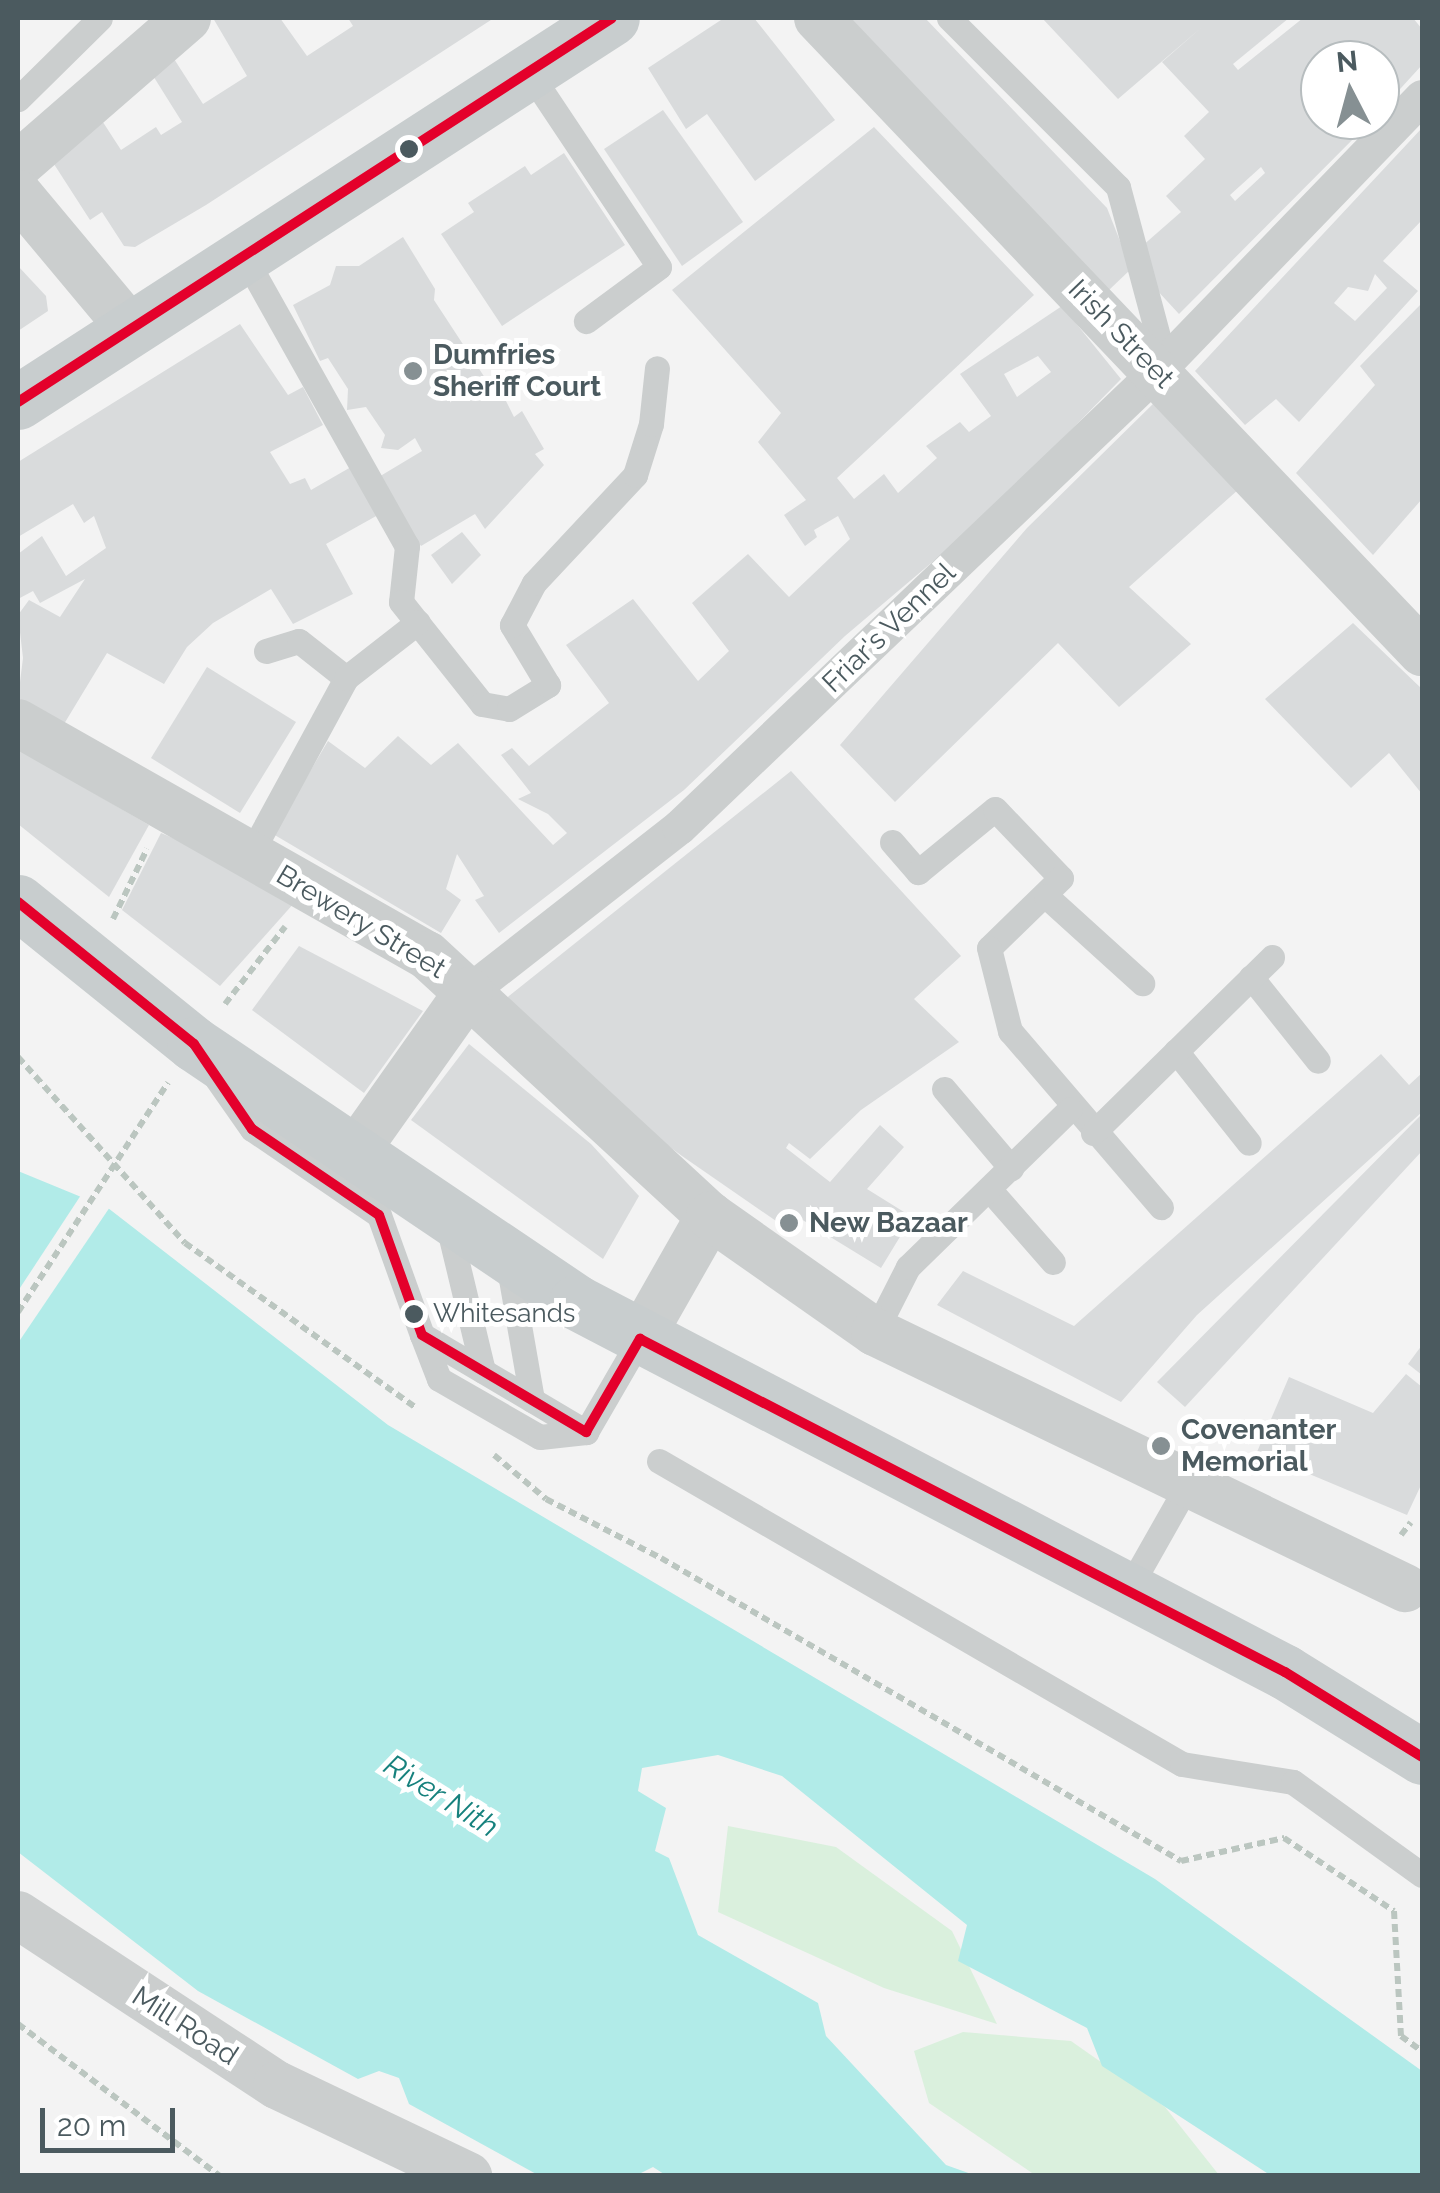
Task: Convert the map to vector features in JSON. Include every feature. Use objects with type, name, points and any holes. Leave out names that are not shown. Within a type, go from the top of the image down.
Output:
[{"type":"main road","points":[[18,402],[612,18]]},
{"type":"main road","points":[[18,902],[94,959],[194,1044],[508,1259],[640,1339],[1286,1672],[1422,1756]]},
{"type":"street","points":[[18,165],[187,18]]},
{"type":"street","name":"Irish Street","points":[[818,18],[1422,652]]},
{"type":"street","name":"Friar's Vennel","points":[[356,1152],[469,991],[679,827],[1158,371],[1422,97]]},
{"type":"street","points":[[18,194],[132,329]]},
{"type":"street","name":"Brewery Street","points":[[18,722],[427,956],[710,1216],[875,1332],[1405,1588]]},
{"type":"street","points":[[640,1339],[710,1216]]},
{"type":"street","name":"Mill Road","points":[[18,1915],[277,2086],[468,2176]]},
{"type":"lane","points":[[18,100],[100,18]]},
{"type":"lane","points":[[950,18],[1118,186],[1160,340],[1158,371]]},
{"type":"lane","points":[[529,72],[658,267],[586,320]]},
{"type":"lane","points":[[244,256],[407,546],[401,602],[482,704],[509,709],[548,685],[512,625],[534,583],[635,476],[651,424],[657,368]]},
{"type":"lane","points":[[250,855],[346,678],[418,622]]},
{"type":"lane","points":[[266,651],[299,641],[346,678]]},
{"type":"lane","points":[[892,842],[918,872],[994,808],[1061,878],[989,948],[1010,1031],[1070,1108],[1161,1207]]},
{"type":"lane","points":[[1046,896],[1142,983]]},
{"type":"lane","points":[[1093,1133],[1272,957]]},
{"type":"lane","points":[[1251,977],[1318,1061]]},
{"type":"lane","points":[[194,1044],[252,1130],[378,1215]]},
{"type":"lane","points":[[1176,1051],[1248,1143]]},
{"type":"lane","points":[[944,1089],[1010,1168]]},
{"type":"lane","points":[[875,1332],[908,1268],[1070,1108]]},
{"type":"lane","points":[[356,1152],[440,1379],[540,1437],[586,1432]]},
{"type":"lane","points":[[989,1189],[1053,1262]]},
{"type":"lane","points":[[447,1218],[484,1371]]},
{"type":"lane","points":[[508,1259],[532,1400]]},
{"type":"lane","points":[[422,1335],[586,1432]]},
{"type":"lane","points":[[586,1432],[640,1339]]},
{"type":"lane","points":[[659,1461],[1182,1764],[1293,1782],[1422,1876]]},
{"type":"lane","points":[[1128,1590],[1189,1482]]},
{"type":"path","points":[[94,959],[166,808]]},
{"type":"path","points":[[18,1058],[185,1242],[422,1411]]},
{"type":"path","points":[[18,1312],[114,1164]]},
{"type":"path","points":[[486,1448],[546,1499],[661,1558],[1181,1861],[1284,1838],[1394,1911],[1401,2036],[1422,2052]]},
{"type":"path","points":[[18,2024],[220,2176]]},
{"type":"green space","points":[[728,1826],[836,1847],[952,1931],[997,2024],[884,1988],[718,1912]]},
{"type":"green space","points":[[963,2032],[1071,2041],[1165,2107],[1219,2175],[1035,2175],[929,2103],[914,2051]]},
{"type":"water","name":"River Nith","points":[[18,1171],[108,1208],[388,1425],[1155,1879],[1422,2071],[1422,2175],[1270,2175],[1102,2066],[1087,2028],[958,1961],[967,1925],[782,1776],[718,1755],[642,1768],[638,1791],[666,1808],[655,1851],[669,1858],[698,1935],[818,2003],[826,2036],[946,2165],[974,2175],[667,2176],[653,2167],[637,2175],[538,2175],[409,2104],[399,2078],[379,2071],[358,2079],[198,1991],[18,1852]]},
{"type":"pier","points":[[83,1192],[112,1204],[18,1343],[18,1291]]},
{"type":"building","points":[[213,18],[280,18],[307,56],[353,26],[348,18],[494,18],[206,205],[135,247],[124,246],[102,212],[90,220],[52,161],[99,116],[121,150],[156,127],[161,135],[182,122],[145,63],[167,48],[203,104],[247,76]]},
{"type":"building","points":[[724,18],[754,18],[835,120],[755,181],[707,114],[686,129],[648,68]]},
{"type":"building","points":[[840,18],[925,18],[1107,208],[1131,269],[1109,290]]},
{"type":"building","points":[[1042,18],[1289,18],[1233,64],[1238,70],[1303,18],[1413,18],[1422,29],[1422,65],[1400,89],[1400,40],[1300,40],[1300,140],[1352,140],[1179,314],[1155,288],[1141,247],[1181,212],[1166,196],[1205,159],[1184,136],[1209,112],[1162,62],[1202,27],[1118,99]],"holes":[[[1261,167],[1265,173],[1235,201],[1230,195]]]},
{"type":"building","points":[[663,110],[743,222],[682,266],[604,149]]},
{"type":"building","points":[[874,127],[1034,295],[837,478],[854,499],[884,474],[898,493],[937,458],[926,446],[960,422],[969,432],[991,416],[960,374],[1062,306],[1121,379],[989,514],[845,636],[684,790],[499,933],[475,900],[484,896],[457,854],[446,889],[461,900],[441,933],[273,834],[328,741],[365,768],[398,736],[431,765],[458,743],[553,845],[567,833],[548,814],[518,799],[531,793],[501,755],[512,748],[529,766],[609,703],[566,645],[633,599],[698,681],[729,651],[692,603],[748,554],[789,597],[850,539],[838,516],[814,530],[817,537],[805,546],[784,515],[806,500],[758,442],[781,413],[672,290]],"holes":[[[1038,356],[1051,372],[1017,397],[1004,374]]]},
{"type":"building","points":[[1422,128],[1422,220],[1383,261],[1418,291],[1299,422],[1276,399],[1245,425],[1195,371]],"holes":[[[1375,274],[1387,288],[1355,321],[1334,303],[1348,287],[1368,291]]]},
{"type":"building","points":[[564,153],[625,245],[502,326],[441,234],[474,212],[468,203],[525,166],[531,175]]},
{"type":"building","points":[[403,237],[435,289],[434,300],[489,384],[496,381],[514,417],[522,411],[544,449],[535,454],[544,465],[485,529],[475,514],[421,546],[377,478],[422,451],[415,438],[398,450],[381,448],[385,435],[366,407],[347,410],[348,389],[328,358],[320,361],[293,305],[330,285],[336,266],[359,266]]},
{"type":"building","points":[[18,266],[46,296],[48,311],[18,331]]},
{"type":"building","points":[[1422,303],[1422,499],[1373,555],[1296,473],[1375,385],[1360,366]]},
{"type":"building","points":[[240,324],[288,395],[303,387],[323,425],[270,452],[290,484],[305,478],[311,490],[351,467],[378,515],[326,544],[353,594],[293,624],[271,589],[213,623],[187,647],[164,684],[107,653],[64,724],[18,698],[23,658],[18,615],[29,600],[60,617],[85,579],[40,603],[33,591],[18,599],[18,554],[42,536],[66,576],[106,548],[94,516],[84,523],[73,504],[18,537],[18,462]]},
{"type":"building","points":[[1158,399],[1239,489],[1129,587],[1191,644],[1119,707],[1058,643],[895,802],[840,745],[1027,528]]},
{"type":"building","points":[[462,532],[481,555],[452,584],[431,555]]},
{"type":"building","points":[[1353,623],[1422,689],[1422,794],[1389,753],[1351,788],[1265,699]]},
{"type":"building","points":[[207,667],[296,722],[240,813],[151,758]]},
{"type":"building","points":[[18,749],[149,825],[109,897],[18,824]]},
{"type":"building","points":[[791,771],[961,956],[914,999],[959,1042],[861,1110],[810,1159],[789,1143],[786,1148],[830,1182],[880,1125],[904,1147],[867,1189],[912,1217],[881,1268],[801,1219],[792,1232],[682,1156],[609,1102],[504,1000]]},
{"type":"building","points":[[161,833],[303,893],[220,986],[122,910]]},
{"type":"building","points":[[299,946],[423,1011],[364,1093],[252,1010]]},
{"type":"building","points":[[469,1044],[591,1144],[639,1196],[603,1259],[411,1120]]},
{"type":"building","points":[[1381,1054],[1409,1085],[1422,1073],[1422,1112],[1197,1315],[1121,1402],[937,1305],[963,1271],[1074,1326]]},
{"type":"building","points":[[1422,1114],[1422,1151],[1185,1407],[1157,1382]]},
{"type":"building","points":[[1422,1345],[1422,1375],[1408,1364]]},
{"type":"building","points":[[1406,1374],[1422,1387],[1422,1483],[1407,1515],[1257,1452],[1289,1377],[1373,1413]]},
{"type":"transit line","points":[[18,402],[612,18]]},
{"type":"transit line","points":[[18,902],[194,1044],[252,1129],[379,1215],[422,1335],[586,1432],[640,1339],[1285,1672],[1422,1757]]},
{"type":"place","name":"Dumfries Sheriff Court","points":[[413,371]]},
{"type":"place","name":"New Bazaar","points":[[789,1223]]},
{"type":"place","name":"Whitesands","points":[[414,1314]]},
{"type":"place","name":"Covenanter Memorial","points":[[1161,1446]]}]
